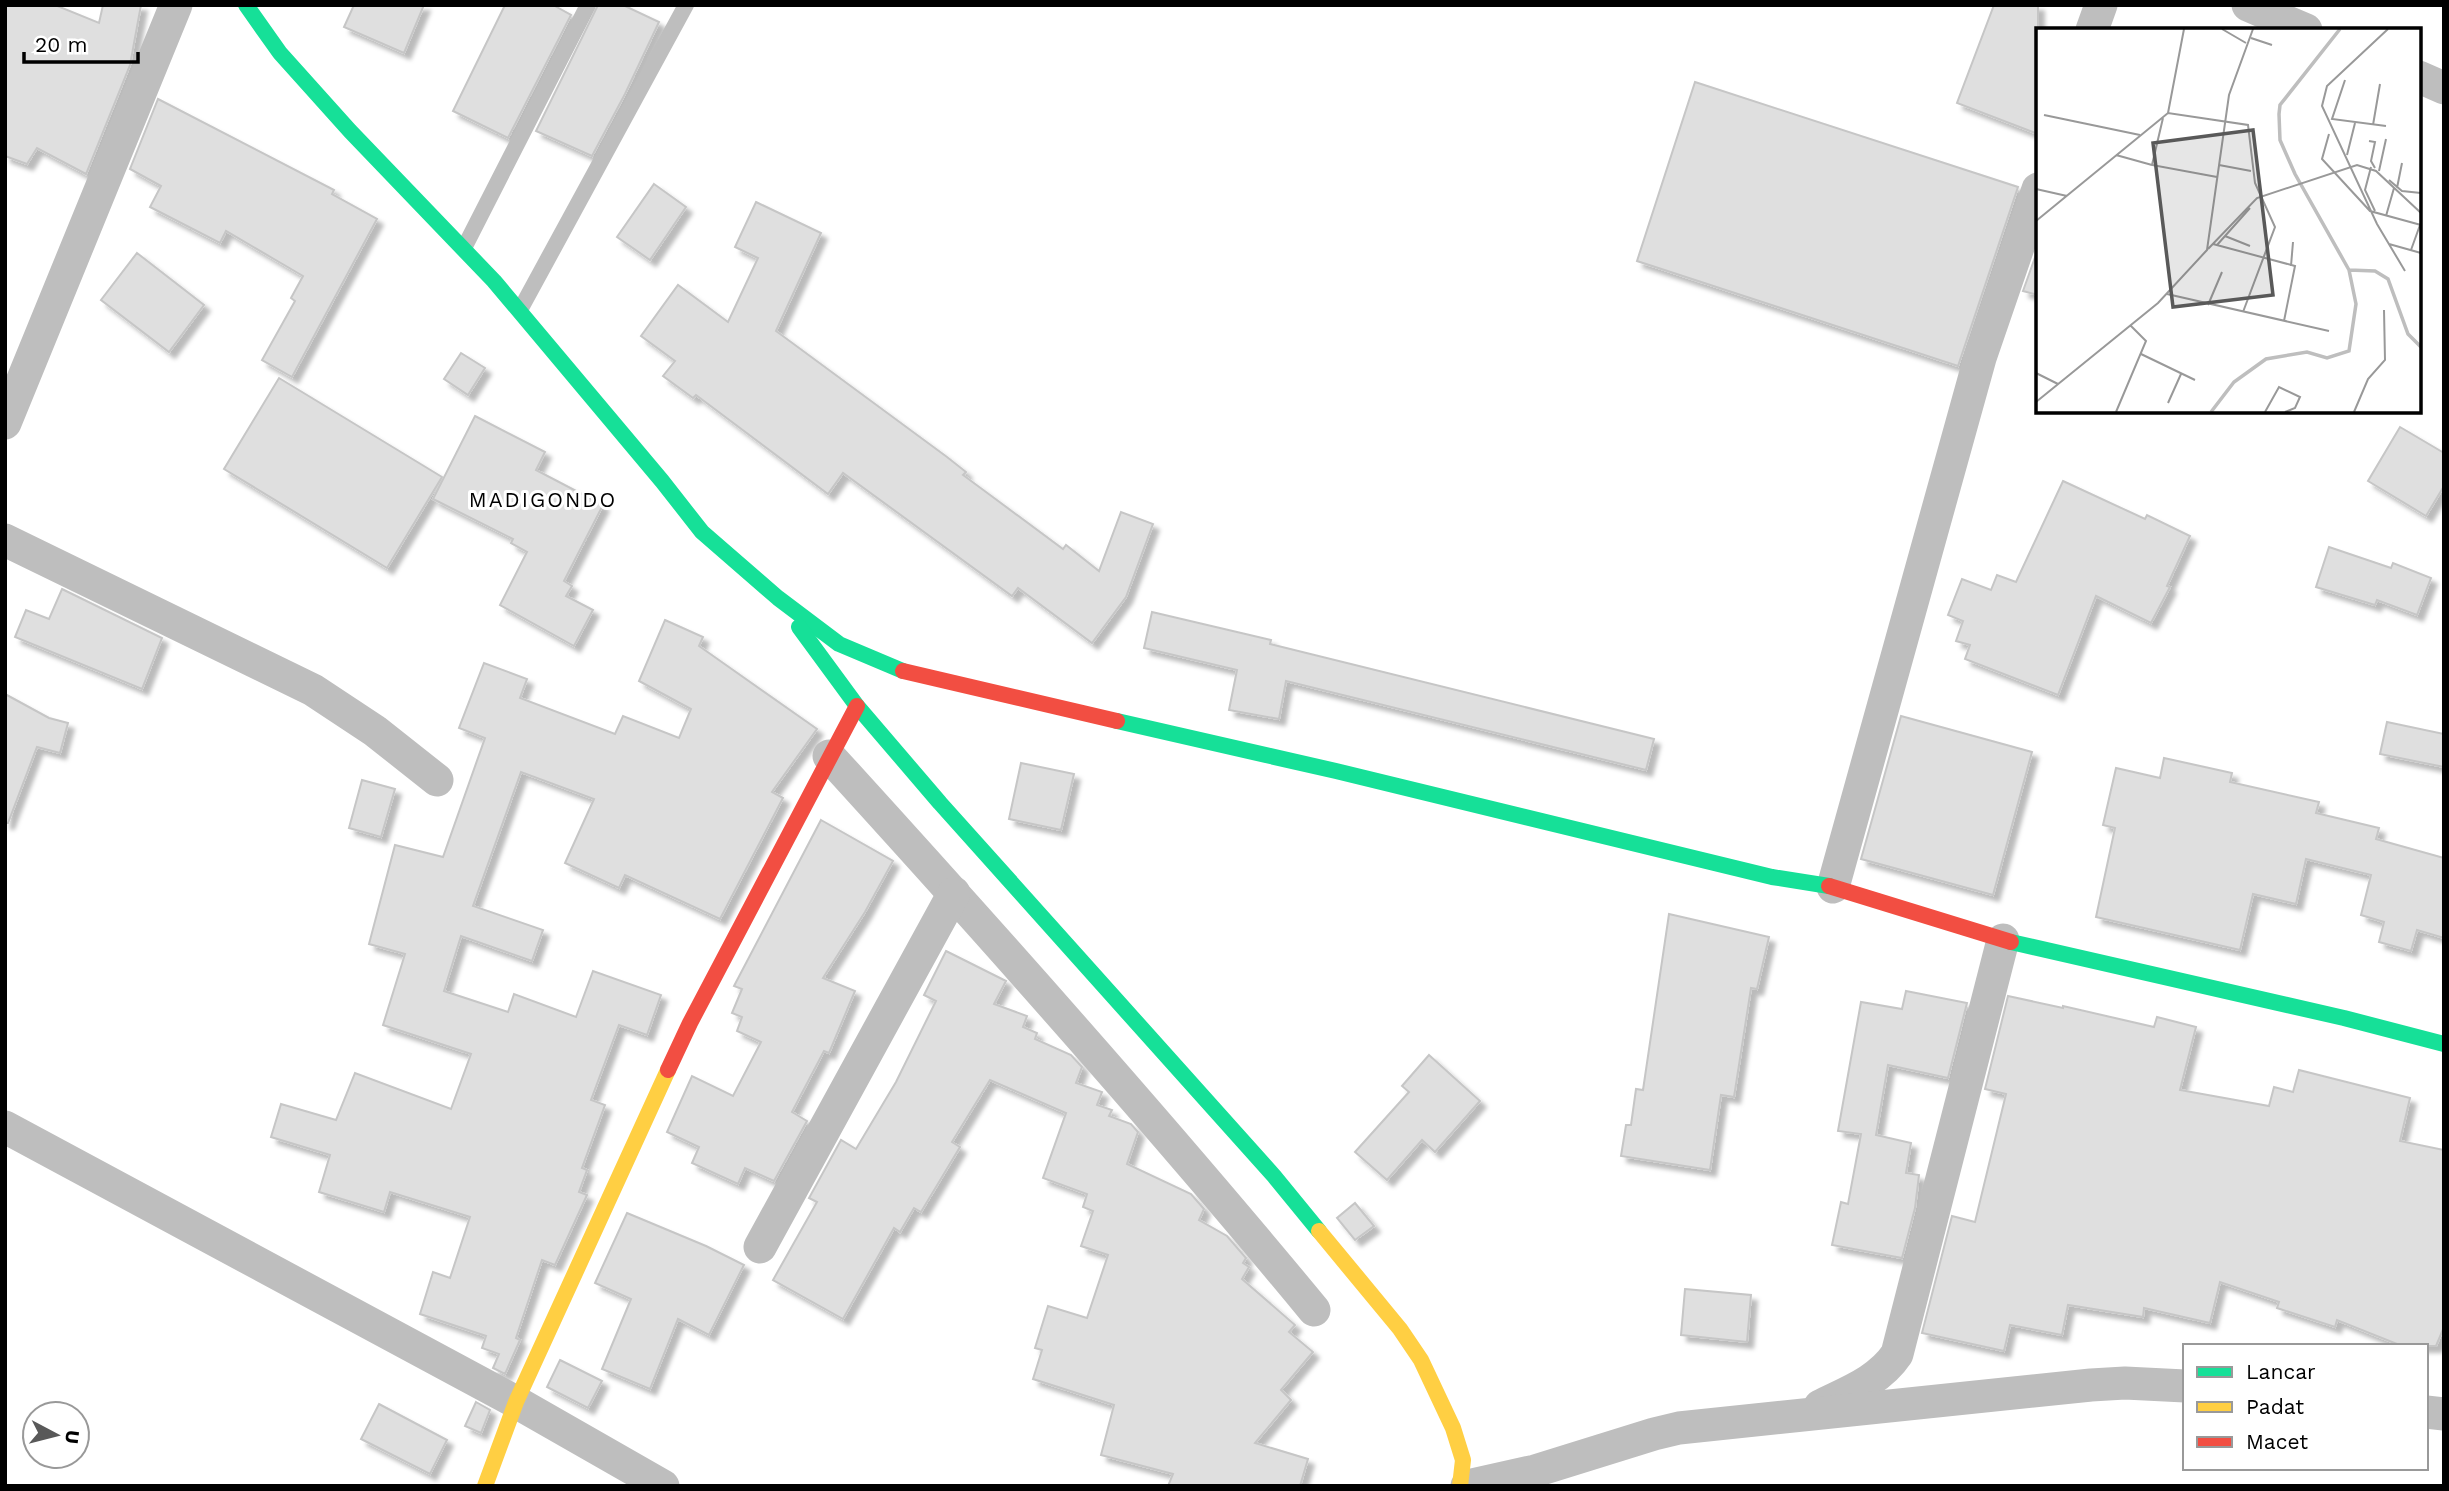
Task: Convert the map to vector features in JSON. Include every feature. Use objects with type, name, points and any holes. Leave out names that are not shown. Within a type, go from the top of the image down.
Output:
[{"type":"main road","points":[[246,5],[280,53],[350,131],[464,248],[702,532],[778,598],[839,644],[906,672],[1336,771],[1772,877],[1833,887],[2003,940],[2344,1017],[2444,1044]]},
{"type":"main road","points":[[778,598],[857,706],[1120,1007],[1275,1176],[1400,1329],[1421,1360],[1453,1428],[1463,1460],[1460,1486]]},
{"type":"main road","points":[[485,1486],[516,1402],[690,1023],[857,706]]},
{"type":"street","points":[[5,423],[176,5]]},
{"type":"street","points":[[2093,28],[2101,5]]},
{"type":"street","points":[[2248,5],[2301,28]]},
{"type":"street","points":[[2421,78],[2444,88]]},
{"type":"street","points":[[1833,887],[1980,359],[2036,195]]},
{"type":"street","points":[[5,540],[313,690],[375,732],[437,780]]},
{"type":"street","points":[[829,756],[954,893],[1234,1213],[1314,1310]]},
{"type":"street","points":[[760,1247],[954,893]]},
{"type":"street","points":[[1799,1416],[1869,1382],[1888,1368],[1897,1354],[2003,940]]},
{"type":"street","points":[[5,1127],[516,1402],[663,1486]]},
{"type":"street","points":[[1467,1486],[1535,1471],[1679,1428],[2091,1385],[2183,1385]]},
{"type":"lane","points":[[464,248],[589,5]]},
{"type":"lane","points":[[519,312],[686,5]]},
{"type":"building","points":[[5,5],[55,5],[99,23],[103,5],[141,5],[130,65],[86,174],[37,148],[27,164],[5,156]]},
{"type":"building","points":[[354,5],[424,5],[404,53],[344,27]]},
{"type":"building","points":[[505,5],[553,5],[571,15],[508,138],[453,111]]},
{"type":"building","points":[[598,5],[623,5],[659,22],[592,156],[536,131]]},
{"type":"building","points":[[1994,5],[2038,5],[2036,133],[1957,103]]},
{"type":"building","points":[[1695,82],[2018,187],[1958,366],[1637,261]]},
{"type":"building","points":[[158,99],[334,190],[332,194],[377,219],[292,377],[262,360],[295,301],[291,298],[303,276],[226,231],[220,243],[150,207],[161,186],[130,169]]},
{"type":"building","points":[[654,184],[686,207],[650,260],[617,237]]},
{"type":"building","points":[[756,202],[821,233],[776,331],[947,457],[966,472],[963,475],[1063,549],[1066,545],[1099,571],[1121,512],[1153,524],[1126,597],[1092,643],[1018,588],[1012,596],[843,473],[828,494],[696,395],[693,398],[663,376],[675,361],[641,336],[678,285],[728,322],[758,258],[735,247]]},
{"type":"building","points":[[137,253],[204,305],[169,352],[101,300]]},
{"type":"building","points":[[2036,255],[2036,294],[2023,291]]},
{"type":"building","points":[[461,353],[485,368],[468,395],[444,379]]},
{"type":"building","points":[[279,378],[442,477],[387,568],[224,469]]},
{"type":"building","points":[[475,416],[545,452],[536,470],[603,505],[564,581],[572,586],[566,596],[593,610],[574,646],[500,605],[527,552],[511,543],[513,539],[433,499]]},
{"type":"building","points":[[2400,427],[2444,453],[2444,486],[2426,516],[2368,481]]},
{"type":"building","points":[[2063,481],[2145,519],[2147,515],[2190,536],[2167,586],[2170,587],[2151,623],[2096,596],[2058,695],[1965,659],[1970,645],[1956,641],[1963,621],[1948,615],[1962,579],[1991,590],[1997,575],[2016,582]]},
{"type":"building","points":[[2329,547],[2391,568],[2393,563],[2431,578],[2417,615],[2377,600],[2375,605],[2316,587]]},
{"type":"building","points":[[62,589],[162,638],[142,689],[15,637],[26,610],[49,619]]},
{"type":"building","points":[[1152,612],[1654,739],[1646,770],[1286,681],[1279,719],[1229,710],[1237,670],[1144,648]]},
{"type":"building","points":[[665,620],[703,637],[699,646],[817,729],[772,792],[783,798],[720,919],[625,875],[619,888],[565,863],[594,799],[521,772],[473,906],[543,930],[532,961],[461,936],[444,991],[508,1012],[514,994],[576,1017],[593,971],[661,995],[647,1035],[619,1025],[591,1100],[605,1105],[582,1168],[587,1170],[579,1192],[587,1195],[555,1265],[542,1260],[516,1338],[520,1340],[505,1374],[493,1368],[499,1354],[482,1348],[486,1336],[420,1314],[433,1272],[450,1278],[470,1217],[390,1192],[384,1212],[319,1192],[330,1155],[271,1137],[281,1104],[336,1120],[355,1073],[451,1109],[471,1054],[383,1025],[405,954],[369,944],[395,845],[443,857],[485,738],[459,728],[484,663],[527,679],[520,698],[615,734],[623,716],[679,738],[691,709],[639,681]]},
{"type":"building","points":[[5,694],[49,718],[68,723],[60,753],[37,747],[8,823],[5,823]]},
{"type":"building","points":[[1901,716],[2032,752],[1993,895],[1861,859]]},
{"type":"building","points":[[2387,722],[2444,734],[2444,767],[2380,754]]},
{"type":"building","points":[[2164,758],[2232,773],[2230,782],[2319,802],[2316,813],[2379,828],[2376,839],[2444,858],[2444,938],[2417,930],[2411,951],[2379,942],[2384,922],[2361,915],[2371,875],[2306,859],[2296,904],[2253,894],[2240,950],[2096,917],[2115,828],[2103,825],[2116,768],[2160,778]]},
{"type":"building","points":[[1021,763],[1074,774],[1061,830],[1009,819]]},
{"type":"building","points":[[362,780],[395,789],[381,837],[349,828]]},
{"type":"building","points":[[821,820],[893,861],[865,912],[823,978],[855,991],[829,1053],[824,1051],[792,1112],[807,1121],[774,1181],[745,1168],[738,1184],[692,1163],[699,1147],[667,1132],[692,1076],[733,1096],[761,1042],[737,1031],[742,1017],[732,1013],[742,989],[734,986]]},
{"type":"building","points":[[1669,914],[1769,937],[1757,989],[1751,988],[1734,1097],[1721,1095],[1710,1170],[1621,1156],[1626,1125],[1631,1125],[1636,1089],[1643,1090]]},
{"type":"building","points":[[946,951],[1006,981],[994,1004],[1027,1016],[1023,1027],[1037,1033],[1035,1039],[1071,1055],[1082,1067],[1076,1083],[1102,1092],[1097,1105],[1112,1110],[1109,1116],[1131,1124],[1138,1132],[1127,1164],[1191,1194],[1204,1209],[1199,1220],[1227,1236],[1246,1258],[1243,1263],[1249,1267],[1242,1279],[1295,1325],[1289,1332],[1313,1352],[1281,1390],[1291,1400],[1255,1443],[1308,1459],[1300,1486],[1168,1486],[1173,1474],[1101,1455],[1114,1405],[1033,1379],[1042,1350],[1035,1348],[1048,1306],[1087,1318],[1108,1255],[1081,1246],[1093,1211],[1083,1207],[1087,1194],[1043,1178],[1066,1113],[990,1080],[952,1142],[960,1147],[921,1212],[914,1208],[900,1232],[894,1228],[843,1319],[773,1280],[817,1202],[809,1198],[841,1140],[856,1149],[896,1082],[936,1001],[924,995]]},
{"type":"building","points":[[1906,991],[1967,1003],[1948,1078],[1888,1065],[1876,1135],[1911,1143],[1906,1173],[1919,1175],[1915,1208],[1902,1258],[1832,1245],[1841,1202],[1848,1204],[1861,1134],[1838,1131],[1861,1002],[1902,1009]]},
{"type":"building","points":[[2008,996],[2154,1027],[2157,1017],[2196,1027],[2180,1090],[2269,1106],[2274,1087],[2293,1092],[2299,1070],[2410,1098],[2400,1141],[2444,1150],[2444,1327],[2436,1346],[2397,1344],[2337,1320],[2335,1327],[2277,1308],[2279,1302],[2220,1282],[2210,1323],[2144,1308],[2143,1317],[2068,1305],[2062,1335],[2010,1325],[2004,1351],[1922,1333],[1952,1216],[1975,1222],[2006,1094],[1985,1089]]},
{"type":"building","points":[[1429,1055],[1480,1101],[1435,1152],[1422,1140],[1387,1180],[1355,1152],[1409,1092],[1402,1086]]},
{"type":"building","points":[[1355,1203],[1374,1226],[1355,1240],[1337,1218]]},
{"type":"building","points":[[627,1213],[744,1265],[709,1335],[678,1319],[650,1389],[602,1369],[631,1299],[595,1283]]},
{"type":"building","points":[[1685,1289],[1751,1295],[1747,1342],[1681,1335]]},
{"type":"building","points":[[560,1360],[602,1381],[588,1408],[547,1387]]},
{"type":"building","points":[[476,1402],[490,1410],[481,1433],[465,1426]]},
{"type":"building","points":[[379,1404],[447,1440],[430,1474],[361,1439]]},
{"type":"traffic: fast","points":[[246,5],[280,53],[350,131],[494,281],[702,532],[778,598],[839,644],[903,671]]},
{"type":"traffic: fast","points":[[799,627],[857,706],[940,803],[1274,1176],[1319,1231]]},
{"type":"traffic: fast","points":[[1117,721],[1336,771],[1772,877],[1829,886]]},
{"type":"traffic: fast","points":[[2011,942],[2344,1018],[2444,1044]]},
{"type":"traffic: slow","points":[[485,1486],[516,1402],[668,1070]]},
{"type":"traffic: slow","points":[[1319,1231],[1400,1329],[1421,1360],[1453,1428],[1463,1460],[1460,1486]]},
{"type":"traffic: jam","points":[[903,671],[1117,721]]},
{"type":"traffic: jam","points":[[668,1070],[690,1023],[857,706]]},
{"type":"traffic: jam","points":[[1829,886],[2011,942]]},
{"type":"district","name":"MADIGONDO","points":[[543,499]]}]
